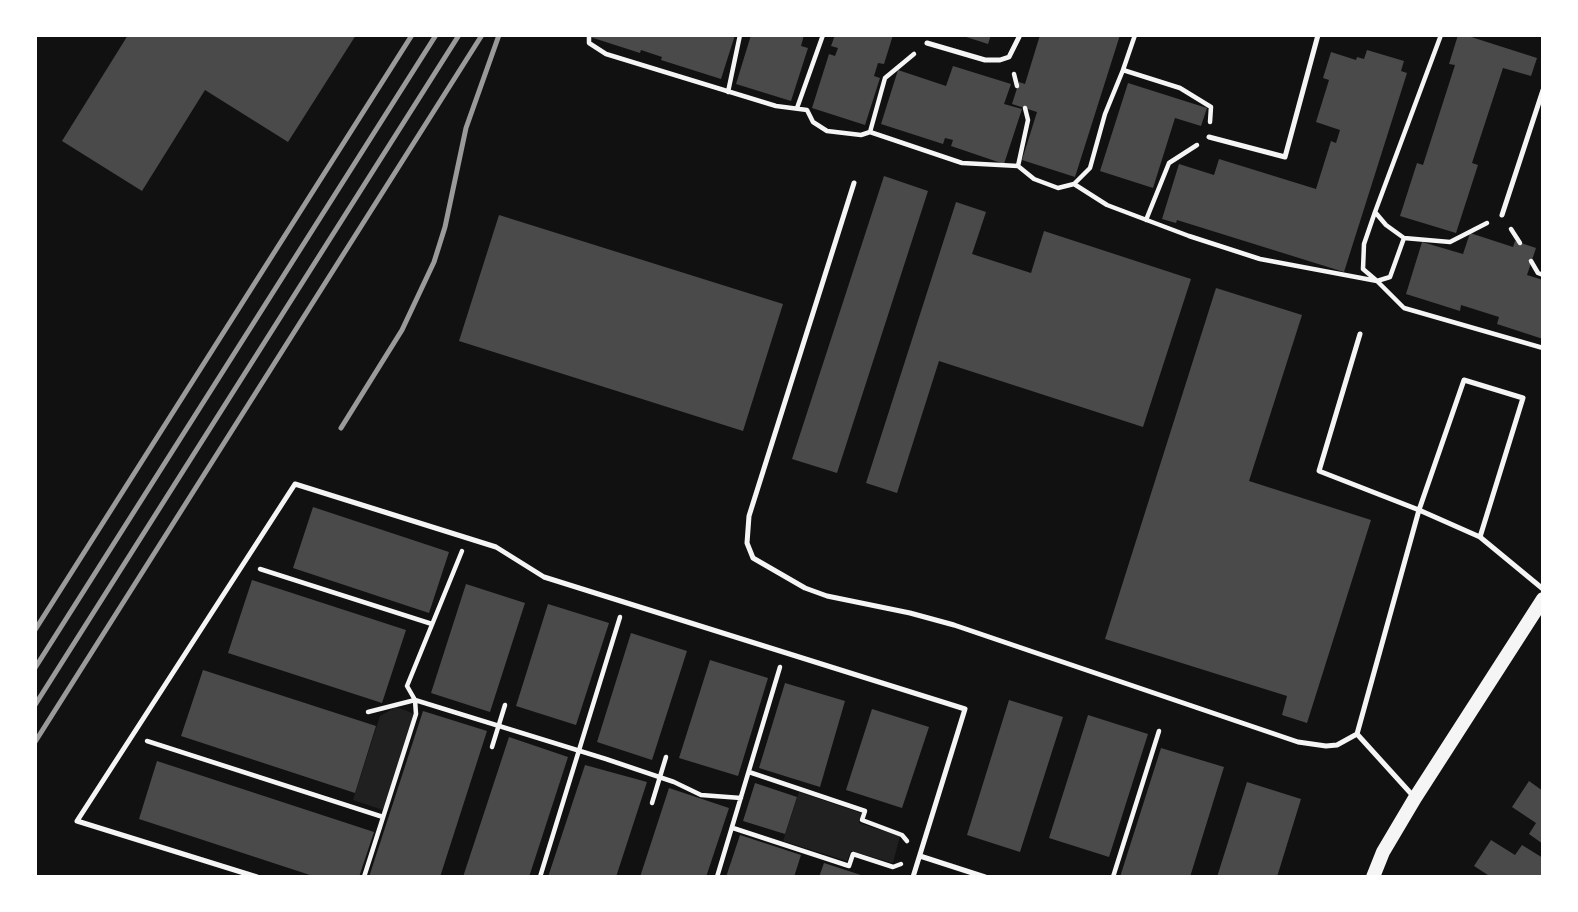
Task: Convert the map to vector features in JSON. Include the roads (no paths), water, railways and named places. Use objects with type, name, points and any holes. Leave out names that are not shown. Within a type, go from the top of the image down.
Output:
[{"type":"main road","points":[[1373,877],[1383,852],[1415,798],[1543,599]]},
{"type":"lane","points":[[927,43],[985,60],[1000,60],[1009,57],[1020,35]]},
{"type":"lane","points":[[1209,138],[1285,157],[1318,35]]},
{"type":"lane","points":[[1502,215],[1543,90]]},
{"type":"lane","points":[[854,183],[749,516],[747,543],[753,558],[805,588],[827,596],[954,625],[1298,742],[1326,746],[1337,745],[1357,734],[1419,510],[1464,380],[1523,398],[1480,537]]},
{"type":"lane","points":[[1360,334],[1319,471],[1480,537],[1543,589]]},
{"type":"lane","points":[[257,877],[77,821],[295,484],[496,547],[544,578],[965,709],[913,877]]},
{"type":"lane","points":[[1357,734],[1415,798]]},
{"type":"lane","points":[[920,856],[985,877]]},
{"type":"railway","points":[[35,630],[412,35]]},
{"type":"railway","points":[[35,668],[436,35]]},
{"type":"railway","points":[[35,705],[459,35]]},
{"type":"railway","points":[[35,742],[482,35]]},
{"type":"railway","points":[[341,428],[402,330],[434,262],[445,227],[466,128],[499,35]]}]
